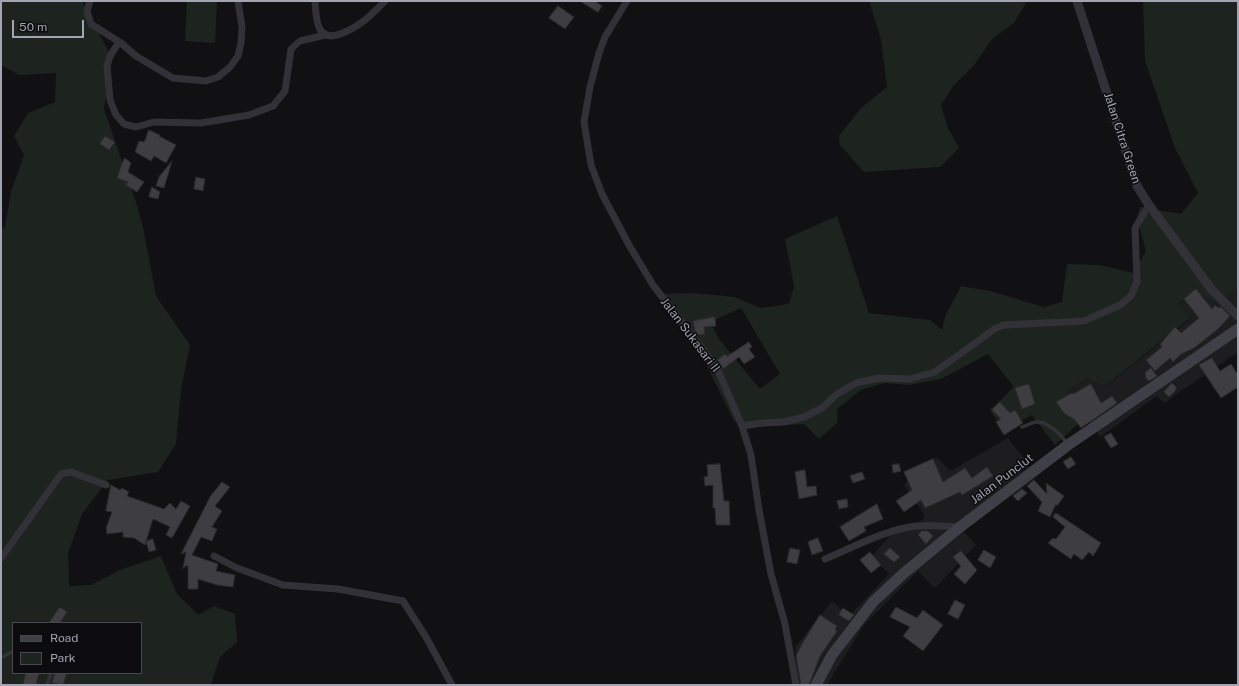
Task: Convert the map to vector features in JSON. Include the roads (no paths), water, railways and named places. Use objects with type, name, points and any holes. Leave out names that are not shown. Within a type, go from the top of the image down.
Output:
[{"type":"main road","name":"Jalan Punclut","points":[[816,685],[832,655],[873,602],[903,574],[960,527],[1068,445],[1238,329]]},
{"type":"street","points":[[90,1],[87,11],[91,24],[119,42],[136,56],[173,78],[206,81],[218,78],[230,67],[238,56],[242,27],[238,1]]},
{"type":"street","points":[[315,1],[316,16],[320,30],[325,35],[330,37],[356,28],[385,1]]},
{"type":"street","name":"Jalan Sukasari II","points":[[627,1],[605,37],[590,87],[584,122],[590,165],[602,194],[629,246],[653,285],[717,368],[742,426],[751,455],[759,510],[771,574],[785,624],[796,685]]},
{"type":"street","name":"Jalan Citra Green","points":[[1077,1],[1137,186],[1149,206],[1212,290],[1238,316]]},
{"type":"street","points":[[119,42],[110,56],[107,66],[110,100],[116,115],[124,124],[136,127],[154,122],[201,123],[249,115],[273,106],[285,91],[291,49],[300,40],[325,35]]},
{"type":"street","points":[[742,426],[763,422],[784,422],[804,417],[822,408],[837,394],[856,383],[879,378],[910,379],[935,372],[996,328],[1084,321],[1120,305],[1131,296],[1137,282],[1134,228],[1149,206]]},
{"type":"street","points":[[1,558],[61,474],[71,472],[106,485]]},
{"type":"street","points":[[825,560],[889,533],[915,526],[932,525],[960,527]]},
{"type":"street","points":[[214,556],[237,568],[283,585],[338,589],[403,601],[426,637],[452,685]]},
{"type":"lane","points":[[1022,427],[1035,422],[1043,424],[1054,429],[1062,436],[1068,445]]},
{"type":"lane","points":[[1,658],[12,652]]},
{"type":"lane","points":[[47,685],[51,674]]}]
